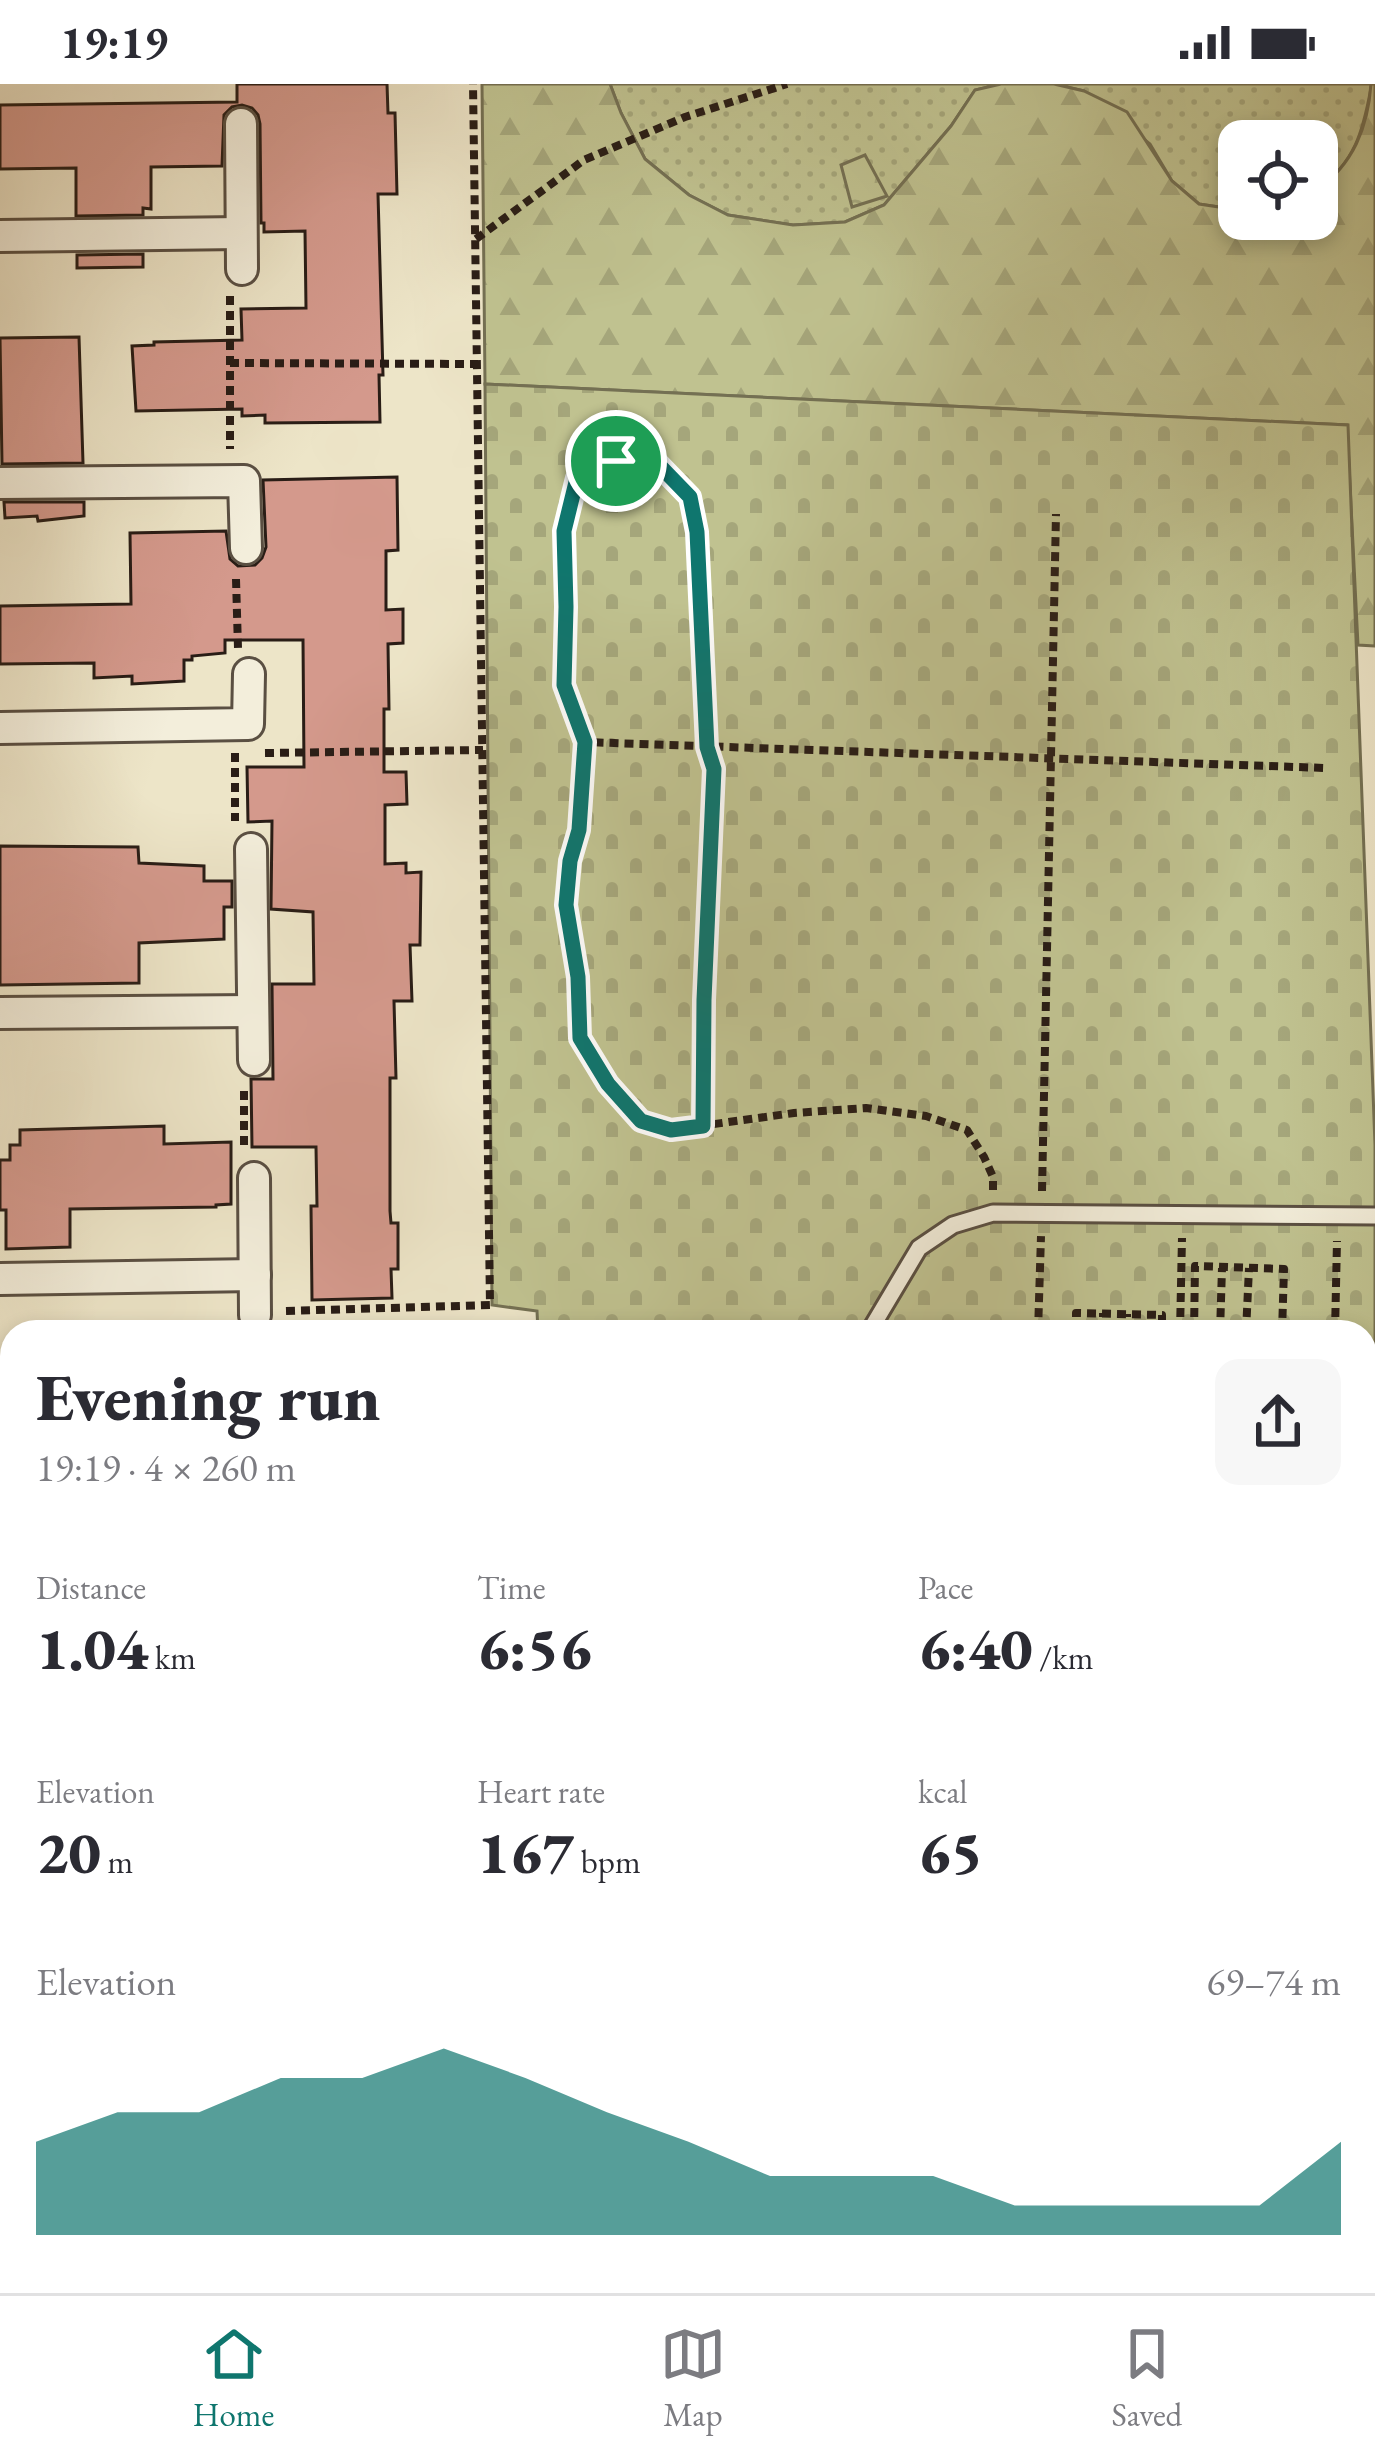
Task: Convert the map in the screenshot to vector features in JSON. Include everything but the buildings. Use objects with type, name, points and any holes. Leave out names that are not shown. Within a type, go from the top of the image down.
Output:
[{"type":"street","points":[[241,124],[242,269]]},
{"type":"street","points":[[0,236],[241,233]]},
{"type":"street","points":[[0,483],[244,481],[246,548]]},
{"type":"street","points":[[0,728],[248,724],[249,674]]},
{"type":"street","points":[[251,849],[254,1060]]},
{"type":"street","points":[[0,1013],[253,1010]]},
{"type":"street","points":[[254,1178],[255,1315]]},
{"type":"street","points":[[0,1279],[255,1275]]},
{"type":"lane","points":[[876,1320],[919,1248],[953,1225],[993,1213],[1375,1216]]},
{"type":"path","points":[[255,1315],[490,1305],[473,84]]},
{"type":"path","points":[[476,239],[584,160],[685,117],[787,84]]},
{"type":"path","points":[[230,481],[230,278],[242,269]]},
{"type":"path","points":[[230,363],[478,364]]},
{"type":"path","points":[[703,1126],[714,769],[707,747],[698,546],[690,497],[658,464],[616,461],[577,478],[564,531],[564,685],[585,742],[579,830],[566,905],[578,977],[580,1038],[608,1084],[641,1121],[671,1130],[866,1108],[926,1116],[967,1130],[993,1177],[993,1213]]},
{"type":"path","points":[[1038,1320],[1056,514]]},
{"type":"path","points":[[246,548],[235,554],[239,668],[249,674]]},
{"type":"path","points":[[585,742],[1325,768]]},
{"type":"path","points":[[235,753],[235,841],[251,849]]},
{"type":"path","points":[[254,1060],[244,1065],[244,1174],[254,1178]]},
{"type":"path","points":[[1180,1320],[1182,1214]]},
{"type":"path","points":[[1335,1320],[1338,1216]]},
{"type":"path","points":[[1194,1320],[1195,1266],[1284,1269],[1282,1320]]},
{"type":"path","points":[[1220,1320],[1222,1267]]},
{"type":"path","points":[[1247,1320],[1249,1268]]},
{"type":"path","points":[[1076,1320],[1076,1313],[1103,1313],[1162,1315],[1162,1320]]},
{"type":"path","points":[[1103,1313],[1103,1320]]},
{"type":"path","points":[[1127,1314],[1127,1320]]},
{"type":"green space","points":[[482,84],[610,84],[645,159],[689,195],[728,215],[793,225],[845,222],[884,205],[975,90],[1001,84],[1054,84],[1084,91],[1127,112],[1172,181],[1199,204],[1218,207],[1218,240],[1338,240],[1338,171],[1356,144],[1371,84],[1375,84],[1375,646],[1358,645],[1347,425],[485,384]]},
{"type":"green space","points":[[610,84],[1001,84],[975,90],[884,205],[845,222],[793,225],[728,215],[689,195],[645,159]]},
{"type":"green space","points":[[1054,84],[1371,84],[1355,145],[1338,171],[1338,120],[1218,120],[1218,207],[1199,204],[1172,181],[1150,144],[1084,91]]},
{"type":"green space","points":[[865,155],[887,196],[852,207],[841,165]]},
{"type":"green space","points":[[485,384],[1348,425],[1375,1145],[1375,1320],[537,1320],[537,1311],[492,1305]]},
{"type":"route","points":[[616,461],[658,464],[690,497],[697,532],[707,747],[714,769],[703,1126],[671,1130],[641,1121],[608,1084],[580,1038],[578,977],[566,905],[579,830],[585,742],[564,685],[564,531],[577,478],[616,461]]}]
